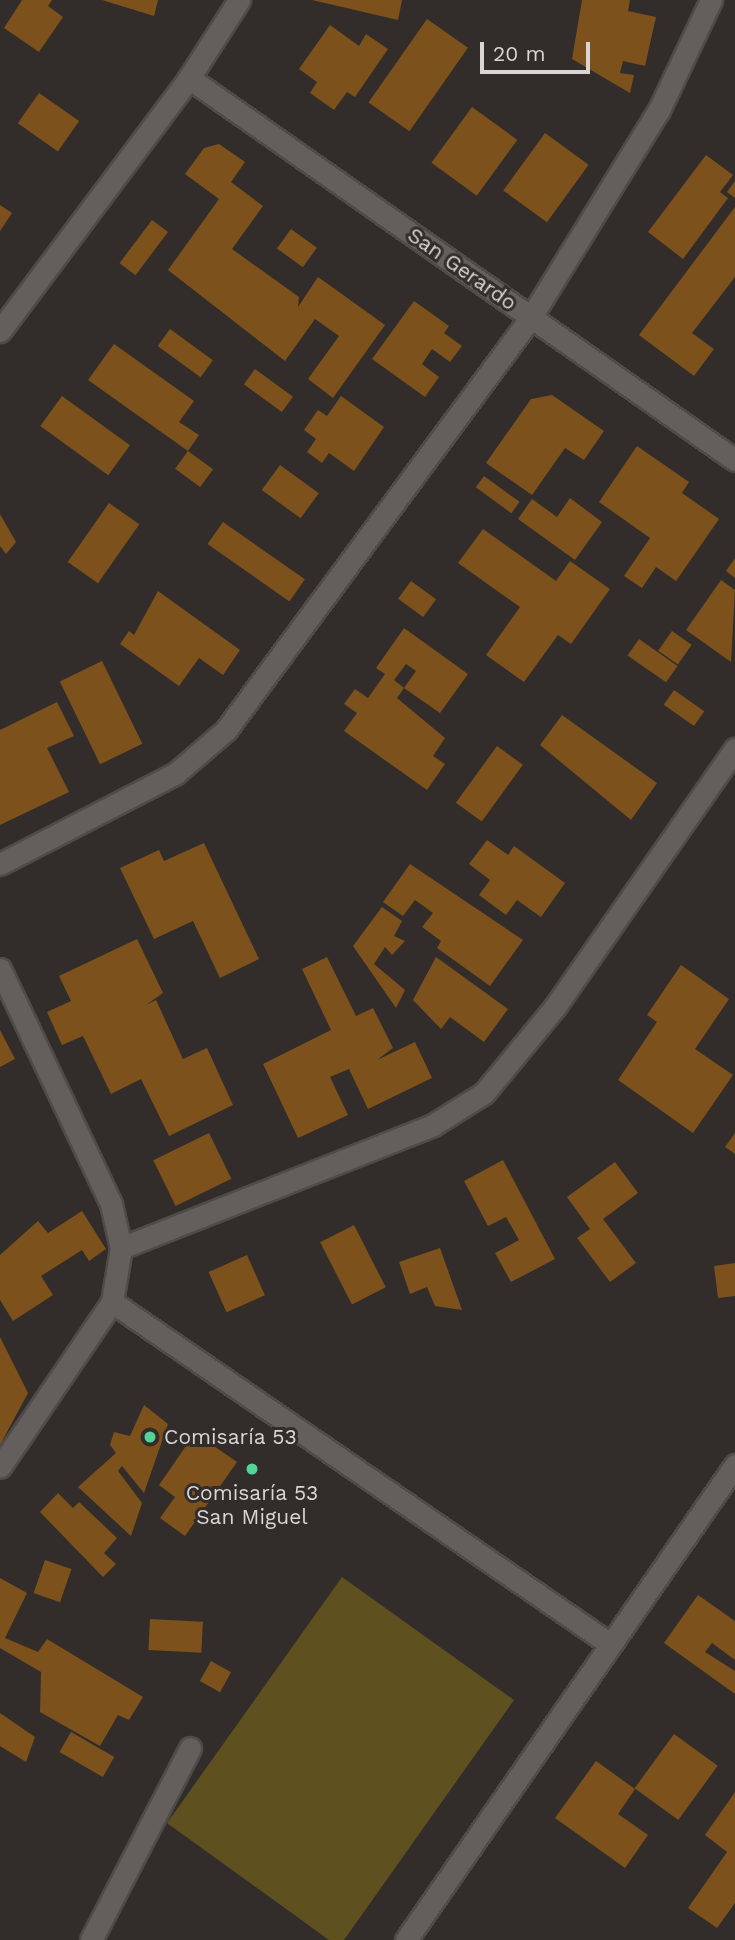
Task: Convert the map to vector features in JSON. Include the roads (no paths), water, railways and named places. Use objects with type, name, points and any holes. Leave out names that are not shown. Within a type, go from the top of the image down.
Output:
[{"type":"street","points":[[0,331],[189,78],[239,0]]},
{"type":"street","points":[[0,864],[176,773],[226,730],[531,317],[659,110],[711,0]]},
{"type":"street","name":"San Gerardo","points":[[189,78],[735,460]]},
{"type":"street","points":[[121,1248],[433,1125],[484,1093],[555,1007],[735,749]]},
{"type":"street","points":[[0,969],[111,1204],[121,1248],[112,1302],[0,1467]]},
{"type":"street","points":[[112,1302],[610,1644]]},
{"type":"street","points":[[406,1940],[735,1465]]},
{"type":"street","points":[[91,1940],[190,1748]]},
{"type":"place","name":"Comisaría 53","points":[[150,1437]]},
{"type":"place","name":"Comisaría 53 San Miguel","points":[[252,1469]]}]
